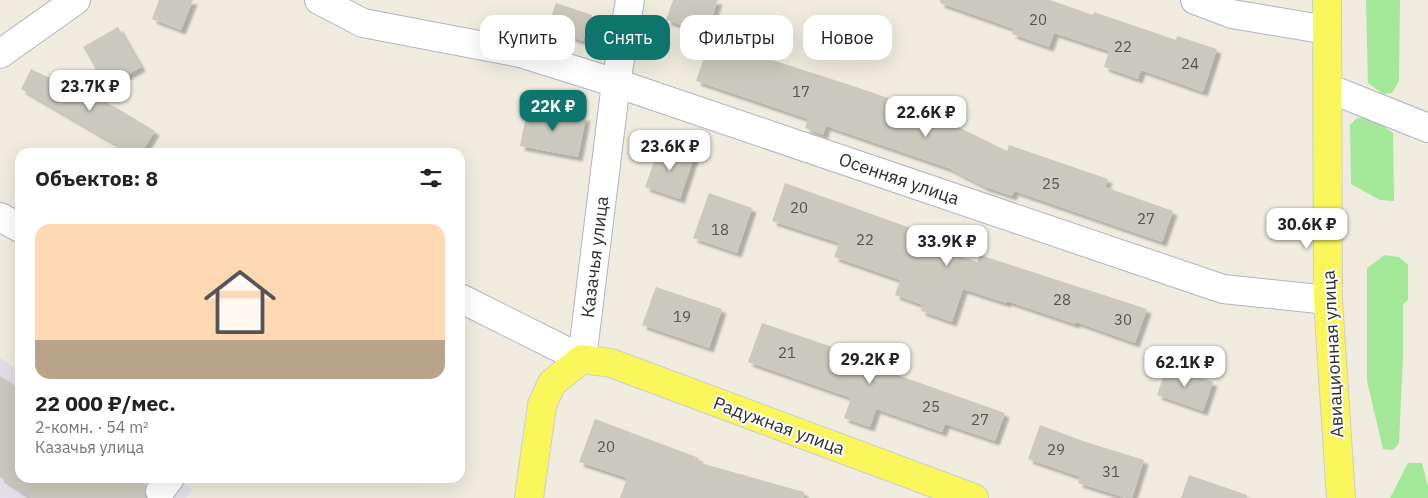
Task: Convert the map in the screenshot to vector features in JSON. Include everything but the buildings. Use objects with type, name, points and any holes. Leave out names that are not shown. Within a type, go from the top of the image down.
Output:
[{"type":"main road","name":"Авиационная улица","points":[[1327,0],[1328,300],[1341,498]]},
{"type":"main road","points":[[529,498],[542,405],[552,383],[582,359]]},
{"type":"main road","name":"Радужная улица","points":[[582,359],[610,363],[974,498]]},
{"type":"street","points":[[0,54],[76,0]]},
{"type":"street","name":"Осенняя улица","points":[[319,0],[363,23],[520,53],[616,83],[1223,289],[1328,300]]},
{"type":"street","name":"Казачья улица","points":[[582,359],[616,83],[630,0]]},
{"type":"street","points":[[1195,0],[1232,14],[1327,30]]},
{"type":"street","points":[[1328,88],[1428,128]]},
{"type":"street","points":[[0,217],[15,225]]},
{"type":"street","points":[[465,300],[582,359]]},
{"type":"shaded area","points":[[0,358],[15,368],[15,483],[183,483],[192,489],[186,498],[0,498]]},
{"type":"green space","points":[[1366,0],[1400,0],[1399,81],[1392,93],[1383,94],[1368,83]]},
{"type":"green space","points":[[1357,118],[1372,118],[1393,133],[1394,201],[1380,200],[1351,184],[1350,125]]},
{"type":"green space","points":[[1385,255],[1399,257],[1408,265],[1408,300],[1403,304],[1399,443],[1393,450],[1383,449],[1367,381],[1367,268]]},
{"type":"green space","points":[[1408,463],[1422,463],[1428,487],[1428,498],[1390,498]]}]
